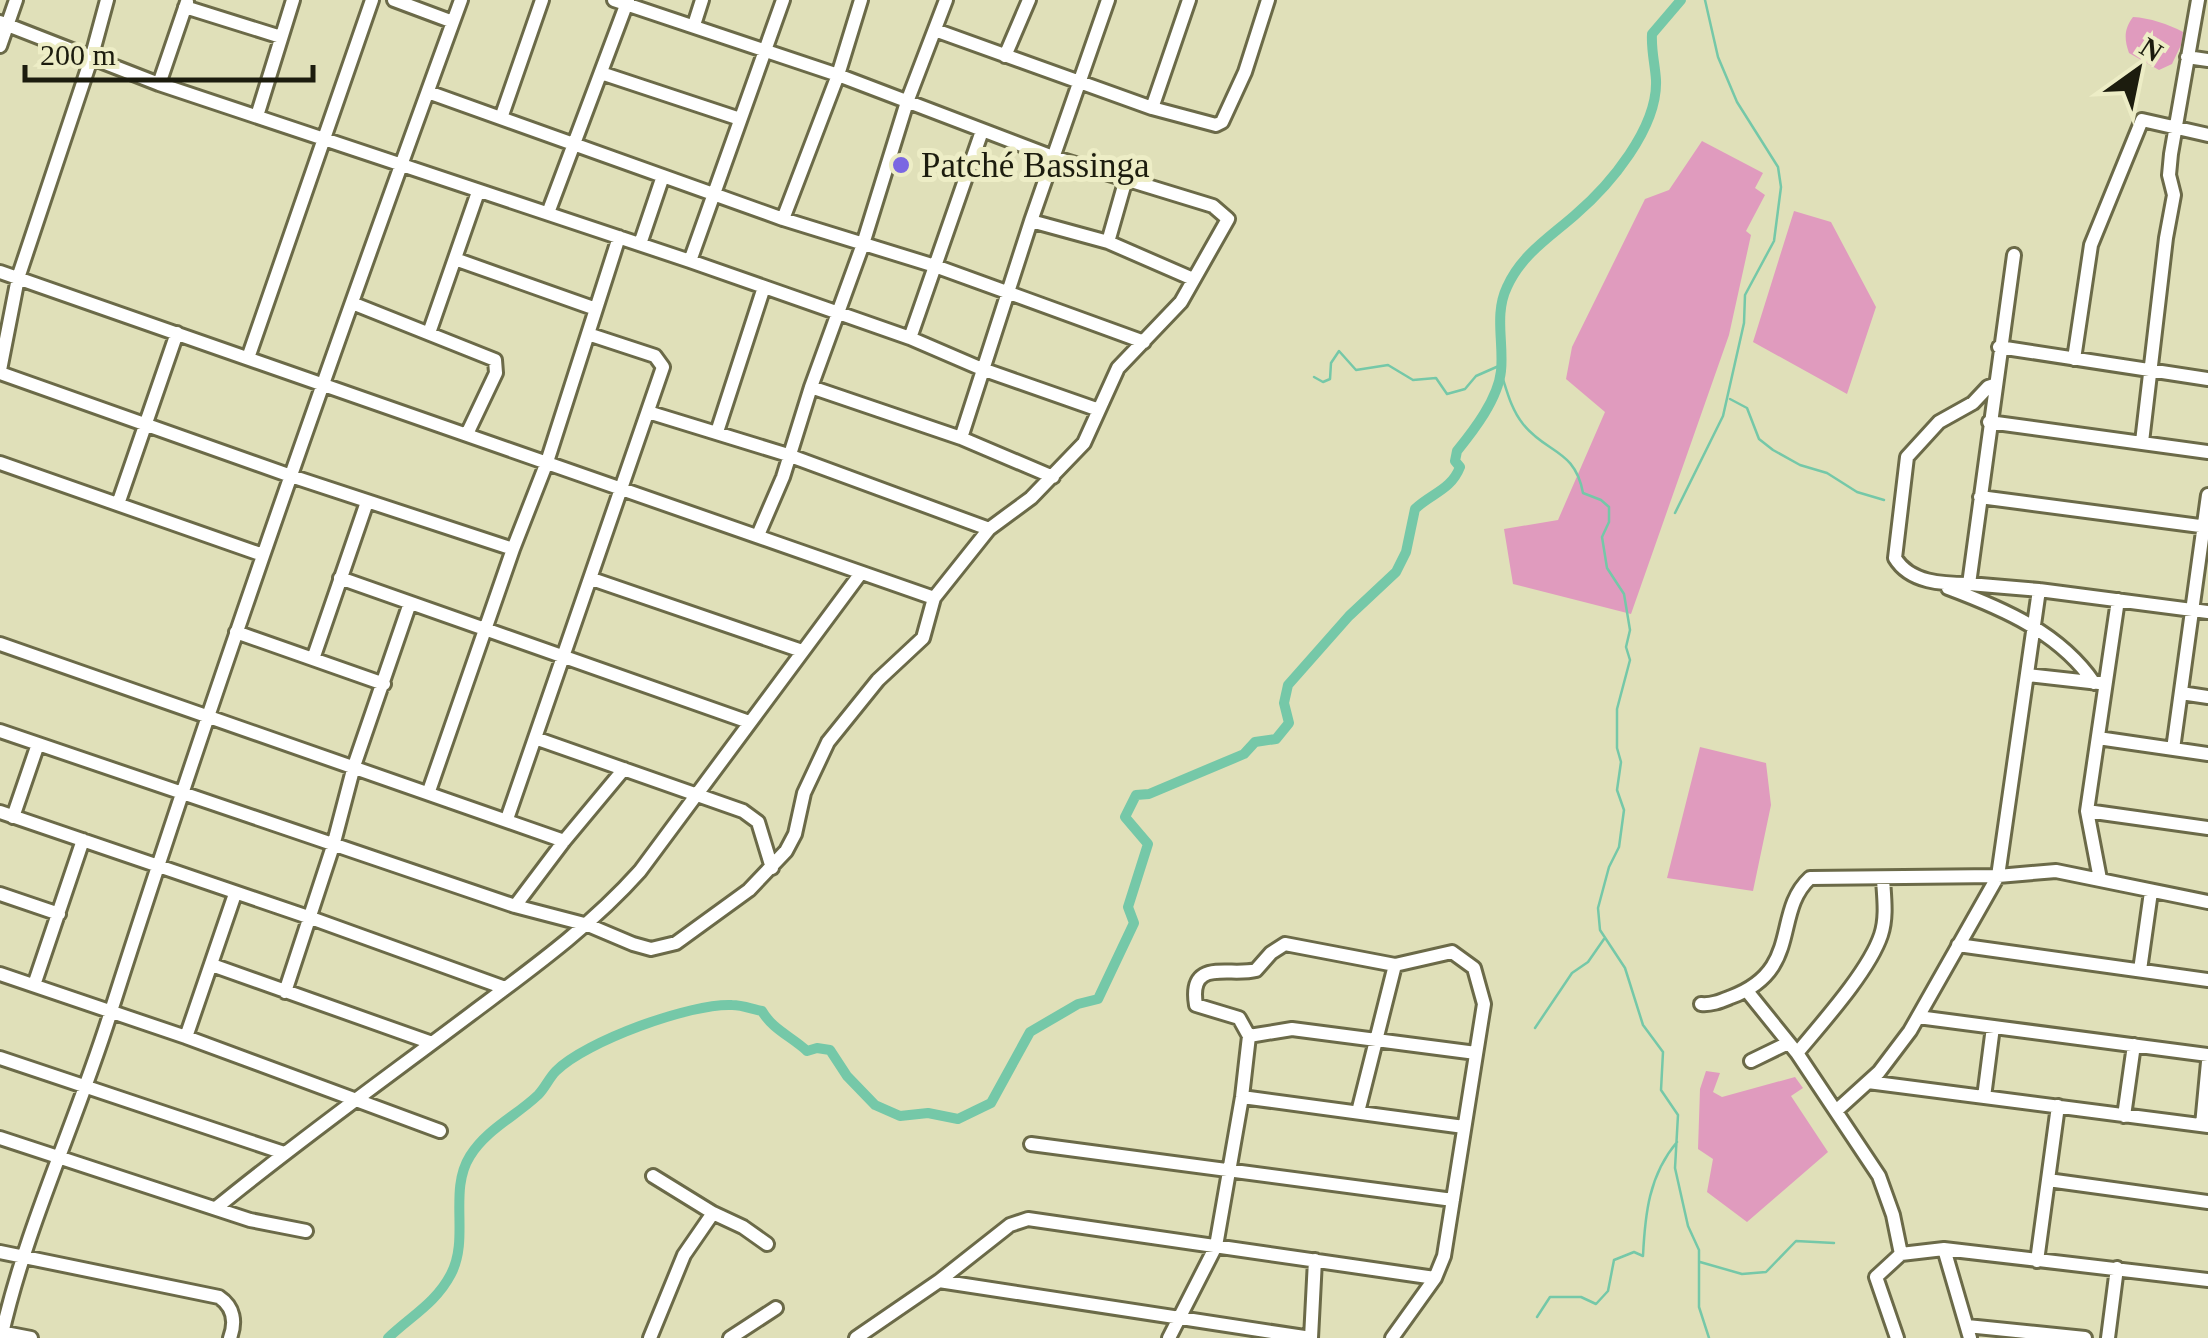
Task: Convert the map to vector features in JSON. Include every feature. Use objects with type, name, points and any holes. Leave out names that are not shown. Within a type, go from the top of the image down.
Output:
[{"type":"street","points":[[0,46],[4,23],[16,0]]},
{"type":"street","points":[[107,0],[18,278],[0,371],[291,476],[512,549]]},
{"type":"street","points":[[256,116],[293,0]]},
{"type":"street","points":[[248,358],[372,0]]},
{"type":"street","points":[[394,0],[453,22]]},
{"type":"street","points":[[31,1338],[1,1334],[24,1258],[112,1012],[156,867],[322,384],[461,0]]},
{"type":"street","points":[[501,118],[542,0]]},
{"type":"street","points":[[694,25],[702,0]]},
{"type":"street","points":[[690,261],[784,0]]},
{"type":"street","points":[[783,219],[838,75],[861,0]]},
{"type":"street","points":[[758,535],[783,478],[907,102],[946,0]]},
{"type":"street","points":[[1005,56],[1029,0]]},
{"type":"street","points":[[961,438],[1108,0]]},
{"type":"street","points":[[1152,108],[1189,0]]},
{"type":"street","points":[[935,30],[1187,120],[1220,124],[1245,72],[1268,0]]},
{"type":"street","points":[[2142,442],[2174,195],[2170,176],[2198,0]]},
{"type":"street","points":[[0,730],[333,846],[515,906],[588,925],[651,949],[676,943],[772,868],[796,834],[804,793],[828,742],[878,680],[922,638],[934,598],[989,530],[1053,477],[1084,443],[1118,368],[1170,316],[1228,218],[1214,206],[1053,157],[838,75],[623,1],[601,73],[548,213]]},
{"type":"street","points":[[159,84],[186,3],[281,38]]},
{"type":"street","points":[[4,23],[159,84],[690,261],[1099,410]]},
{"type":"street","points":[[2188,57],[2208,60]]},
{"type":"street","points":[[601,73],[740,118]]},
{"type":"street","points":[[428,92],[1144,342]]},
{"type":"street","points":[[2074,359],[2091,245],[2142,120],[2208,135]]},
{"type":"street","points":[[910,338],[982,131]]},
{"type":"street","points":[[640,244],[663,176]]},
{"type":"street","points":[[1108,242],[1126,179]]},
{"type":"street","points":[[430,333],[478,192]]},
{"type":"street","points":[[1031,220],[1108,242],[1193,279]]},
{"type":"street","points":[[429,791],[512,549],[547,462],[619,237]]},
{"type":"street","points":[[1970,584],[2014,254]]},
{"type":"street","points":[[455,259],[596,310]]},
{"type":"street","points":[[0,272],[934,598]]},
{"type":"street","points":[[717,432],[764,287]]},
{"type":"street","points":[[352,303],[495,360],[496,373],[467,434]]},
{"type":"street","points":[[118,504],[177,334]]},
{"type":"street","points":[[508,820],[663,366],[655,356],[588,334]]},
{"type":"street","points":[[1999,348],[2208,380]]},
{"type":"street","points":[[1994,385],[1973,403],[1938,422],[1907,457],[1895,558],[1903,569],[1916,576],[1997,606],[2034,628],[2072,653],[2100,683]]},
{"type":"street","points":[[811,387],[961,438],[1053,477]]},
{"type":"street","points":[[648,412],[788,454],[989,530]]},
{"type":"street","points":[[1989,422],[2208,452]]},
{"type":"street","points":[[0,463],[263,555]]},
{"type":"street","points":[[2174,749],[2208,496]]},
{"type":"street","points":[[1980,497],[2206,526]]},
{"type":"street","points":[[313,659],[367,502]]},
{"type":"street","points":[[216,1208],[588,925],[640,870],[861,573]]},
{"type":"street","points":[[1916,576],[1936,582],[2039,590],[2208,612]]},
{"type":"street","points":[[340,578],[749,722]]},
{"type":"street","points":[[592,579],[802,651]]},
{"type":"street","points":[[1836,1111],[1879,1072],[1918,1017],[1998,876],[2039,590]]},
{"type":"street","points":[[2100,880],[2088,811],[2098,738],[2100,683],[2118,600]]},
{"type":"street","points":[[285,992],[333,846],[354,766],[410,603]]},
{"type":"street","points":[[236,632],[384,684]]},
{"type":"street","points":[[0,644],[210,714],[564,841]]},
{"type":"street","points":[[2028,674],[2100,683]]},
{"type":"street","points":[[2181,693],[2208,697]]},
{"type":"street","points":[[535,738],[698,793],[752,816],[758,822],[772,868]]},
{"type":"street","points":[[2098,738],[2208,754]]},
{"type":"street","points":[[38,744],[7,814],[505,988]]},
{"type":"street","points":[[515,906],[624,769]]},
{"type":"street","points":[[2088,811],[2208,828]]},
{"type":"street","points":[[34,984],[83,840]]},
{"type":"street","points":[[1701,1004],[1748,991],[1773,966],[1800,887],[1810,878],[1998,876],[2056,871],[2208,902]]},
{"type":"street","points":[[1751,1061],[1792,1048],[1846,992],[1882,932],[1883,878]]},
{"type":"street","points":[[2140,970],[2151,892]]},
{"type":"street","points":[[0,894],[59,914]]},
{"type":"street","points":[[186,1037],[235,894]]},
{"type":"street","points":[[1169,1338],[1216,1246],[1249,1036],[1244,1023],[1234,1016],[1196,1005],[1197,984],[1204,975],[1229,970],[1252,972],[1280,946],[1294,943],[1395,965],[1452,952],[1470,963],[1482,986],[1484,1004],[1444,1256],[1435,1278],[1392,1338]]},
{"type":"street","points":[[1958,945],[2208,980]]},
{"type":"street","points":[[1358,1112],[1395,965]]},
{"type":"street","points":[[212,966],[432,1043]]},
{"type":"street","points":[[0,974],[186,1037],[440,1131]]},
{"type":"street","points":[[1748,991],[1880,1176],[1901,1254]]},
{"type":"street","points":[[1868,1082],[2205,1125],[2208,1059],[2134,1045],[1918,1017]]},
{"type":"street","points":[[1984,1097],[1994,1027]]},
{"type":"street","points":[[1249,1036],[1292,1029],[1476,1053]]},
{"type":"street","points":[[2124,1116],[2134,1045]]},
{"type":"street","points":[[0,1058],[284,1153]]},
{"type":"street","points":[[1242,1096],[1464,1127]]},
{"type":"street","points":[[2037,1260],[2058,1106]]},
{"type":"street","points":[[0,1138],[250,1220],[306,1232]]},
{"type":"street","points":[[1031,1144],[1453,1200]]},
{"type":"street","points":[[653,1176],[767,1244]]},
{"type":"street","points":[[2048,1180],[2208,1202]]},
{"type":"street","points":[[650,1338],[684,1255],[713,1213]]},
{"type":"street","points":[[856,1338],[939,1281],[1002,1231],[1028,1219],[1435,1278]]},
{"type":"street","points":[[1944,1249],[1969,1332],[2085,1338]]},
{"type":"street","points":[[1897,1338],[1876,1277],[1901,1254],[1944,1249],[2208,1280]]},
{"type":"street","points":[[0,1252],[219,1297],[227,1302],[234,1318],[230,1338]]},
{"type":"street","points":[[939,1281],[1311,1338],[1315,1260]]},
{"type":"street","points":[[2108,1338],[2117,1268]]},
{"type":"street","points":[[730,1338],[776,1308]]},
{"type":"shaded area","points":[[2133,17],[2183,32],[2172,64],[2159,70],[2129,53],[2126,34]]},
{"type":"shaded area","points":[[1702,141],[1763,173],[1755,188],[1765,195],[1746,231],[1751,235],[1729,335],[1631,614],[1513,584],[1504,529],[1558,520],[1605,412],[1566,379],[1572,347],[1645,199],[1669,190]]},
{"type":"shaded area","points":[[1794,211],[1831,222],[1876,307],[1847,394],[1753,342]]},
{"type":"shaded area","points":[[1700,747],[1766,763],[1771,805],[1753,891],[1667,878]]},
{"type":"shaded area","points":[[1706,1071],[1720,1073],[1713,1092],[1722,1097],[1795,1077],[1803,1088],[1791,1096],[1828,1152],[1747,1222],[1707,1192],[1713,1159],[1698,1149],[1700,1089]]},
{"type":"waterway","points":[[388,1338],[431,1301],[451,1274],[459,1245],[460,1184],[477,1146],[538,1095],[570,1059],[614,1036],[691,1010],[747,1007],[762,1011],[807,1051],[830,1050],[847,1076],[875,1105],[900,1116],[928,1113],[958,1119],[991,1103],[1030,1032],[1078,1004],[1098,999],[1134,923],[1128,907],[1148,844],[1125,817],[1136,795],[1149,794],[1244,754],[1255,742],[1276,739],[1289,723],[1284,703],[1288,685],[1349,616],[1396,572],[1406,552],[1415,509],[1456,475],[1460,467],[1455,461],[1457,451],[1478,424],[1499,382],[1500,318],[1507,287],[1528,256],[1589,203],[1617,172],[1640,136],[1655,98],[1652,34],[1681,0]]},
{"type":"waterway","points":[[1675,513],[1723,416],[1744,323],[1745,295],[1774,241],[1781,187],[1778,167],[1737,102],[1718,57],[1705,0]]},
{"type":"waterway","points":[[1314,377],[1323,382],[1330,379],[1331,363],[1339,351],[1356,370],[1388,365],[1413,380],[1436,378],[1447,394],[1465,389],[1476,376],[1501,365]]},
{"type":"waterway","points":[[1501,373],[1523,424],[1574,468],[1583,493],[1609,507],[1609,522],[1602,537],[1607,568],[1624,594],[1630,660],[1617,709],[1621,762],[1617,790],[1624,810],[1619,847],[1598,908],[1600,930],[1625,968],[1643,1025],[1663,1052],[1661,1090],[1678,1115],[1675,1168],[1688,1226],[1699,1250],[1699,1307],[1709,1338]]},
{"type":"waterway","points":[[1730,399],[1747,408],[1759,439],[1773,450],[1800,465],[1827,473],[1857,492],[1884,500]]},
{"type":"waterway","points":[[1535,1028],[1572,973],[1588,962],[1604,939]]},
{"type":"waterway","points":[[1537,1317],[1550,1297],[1581,1297],[1596,1304],[1608,1291],[1614,1260],[1634,1252],[1643,1256],[1654,1181],[1677,1142]]},
{"type":"waterway","points":[[1700,1262],[1742,1274],[1766,1272],[1796,1241],[1834,1243]]},
{"type":"place","name":"Patché Bassinga","points":[[901,165]]}]
